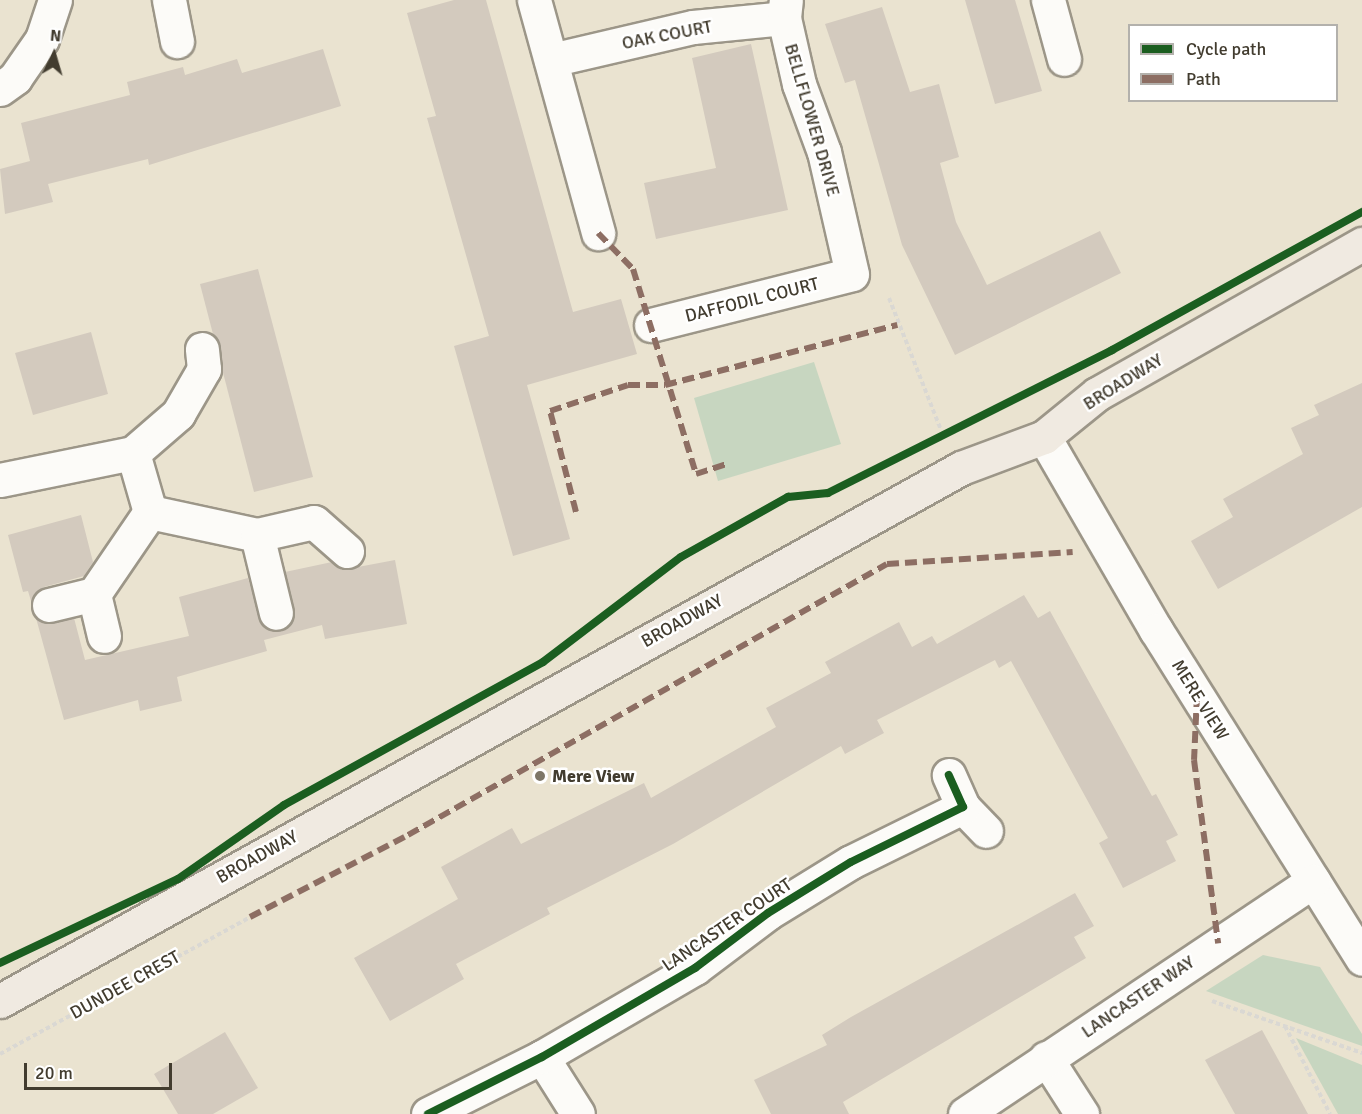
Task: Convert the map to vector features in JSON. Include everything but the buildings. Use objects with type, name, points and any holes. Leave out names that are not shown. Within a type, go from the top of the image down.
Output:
[{"type":"main road","name":"BROADWAY","points":[[0,1001],[961,468],[1044,437],[1097,394],[1362,244]]},
{"type":"street","points":[[0,89],[15,78],[42,39],[56,0]]},
{"type":"street","points":[[169,0],[177,41]]},
{"type":"street","points":[[534,0],[598,233]]},
{"type":"street","points":[[1048,0],[1064,59]]},
{"type":"street","name":"OAK COURT","points":[[551,60],[693,27],[785,9]]},
{"type":"street","name":"BELLFLOWER DRIVE","points":[[785,9],[799,84],[824,152],[852,274]]},
{"type":"street","name":"DAFFODIL COURT","points":[[651,325],[852,274]]},
{"type":"street","points":[[0,480],[133,453],[178,414],[204,369],[202,349]]},
{"type":"street","name":"MERE VIEW","points":[[1044,437],[1362,959]]},
{"type":"street","points":[[133,453],[150,512]]},
{"type":"street","points":[[150,512],[257,535],[314,522],[347,551]]},
{"type":"street","points":[[49,605],[94,594],[150,512]]},
{"type":"street","points":[[257,535],[276,613]]},
{"type":"street","points":[[94,594],[104,636]]},
{"type":"street","points":[[949,775],[963,807],[986,831]]},
{"type":"street","name":"LANCASTER COURT","points":[[428,1114],[542,1057],[695,968],[768,913],[851,862],[963,807]]},
{"type":"street","name":"LANCASTER WAY","points":[[965,1114],[1313,881]]},
{"type":"street","points":[[542,1057],[578,1114]]},
{"type":"street","points":[[1046,1058],[1082,1114]]},
{"type":"path","points":[[852,274],[878,265],[908,356],[943,434]]},
{"type":"path","points":[[933,438],[953,428]]},
{"type":"path","points":[[1159,983],[1362,1053]]},
{"type":"path","points":[[1285,1026],[1330,1114]]},
{"type":"green space","points":[[814,362],[841,444],[718,481],[694,398]]},
{"type":"green space","points":[[1263,955],[1320,967],[1362,1034],[1362,1046],[1206,991]]},
{"type":"green space","points":[[1296,1038],[1362,1065],[1362,1114],[1338,1114]]},
{"type":"marked path","points":[[598,233],[633,269],[696,474],[729,463]]},
{"type":"marked path","points":[[576,512],[550,411],[628,385],[665,385],[897,325]]},
{"type":"marked path","points":[[250,917],[408,835],[887,564],[1073,552]]},
{"type":"marked path","points":[[1197,695],[1194,760],[1218,943]]},
{"type":"cycle path","points":[[0,963],[178,879],[284,805],[543,662],[681,557],[788,497],[828,493],[1112,350],[1362,212]]},
{"type":"cycle path","points":[[428,1114],[542,1057],[695,968],[768,913],[851,862],[963,807],[949,775]]},
{"type":"place","name":"Mere View","points":[[540,776]]}]
